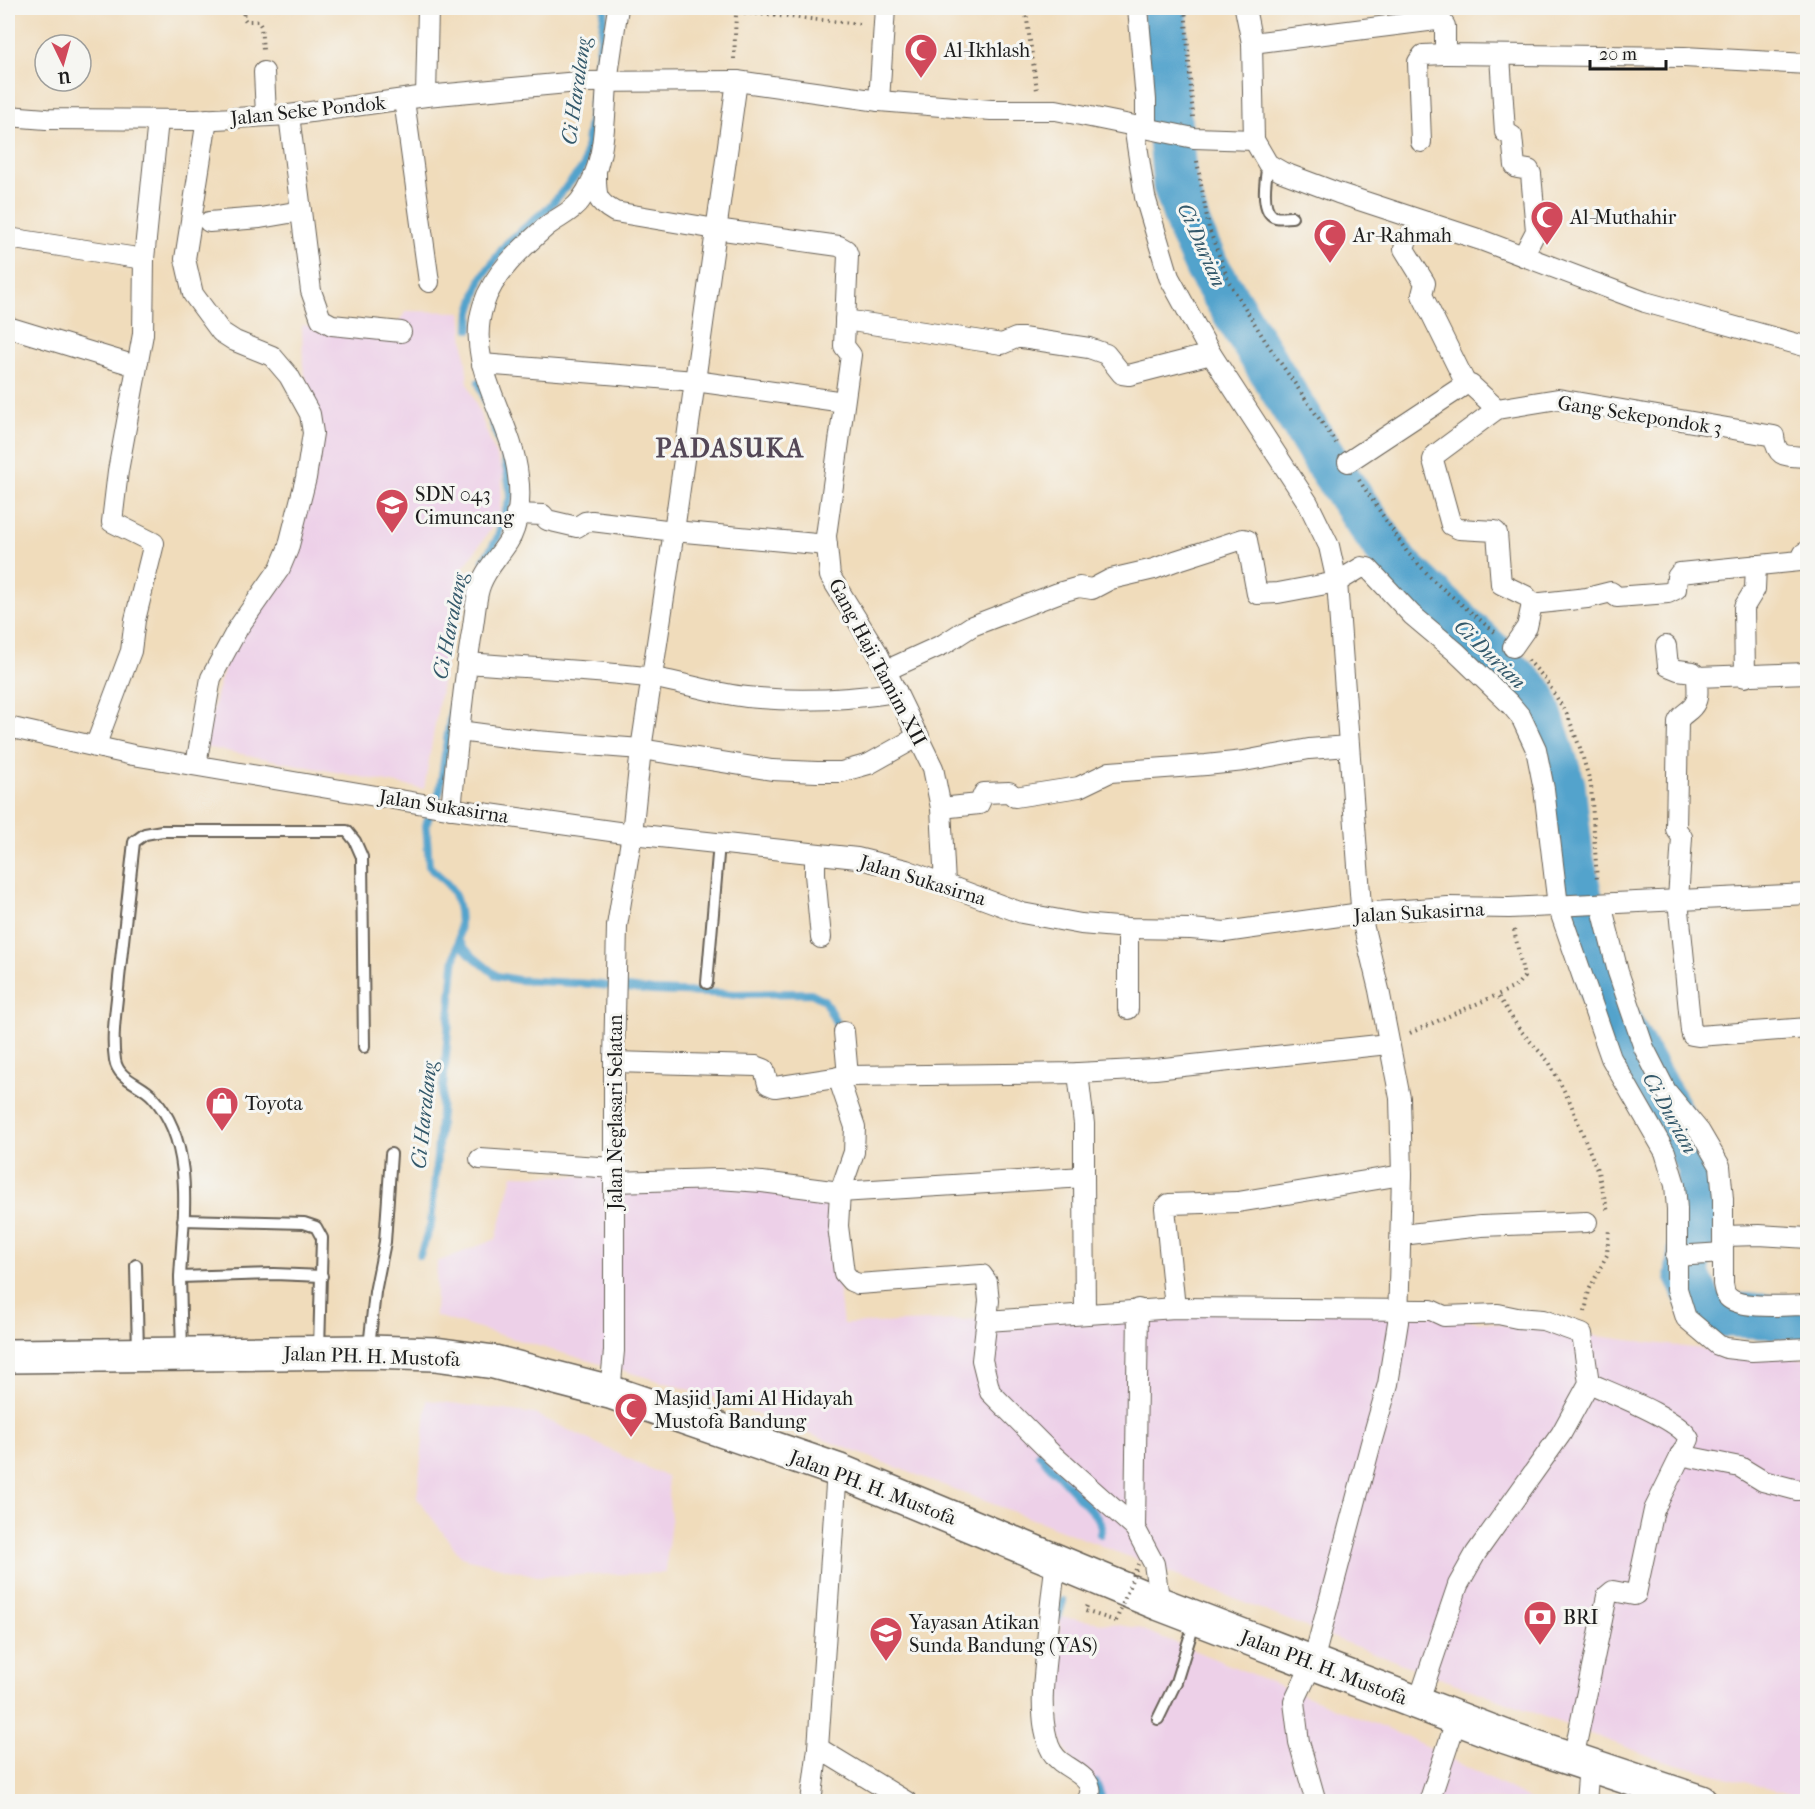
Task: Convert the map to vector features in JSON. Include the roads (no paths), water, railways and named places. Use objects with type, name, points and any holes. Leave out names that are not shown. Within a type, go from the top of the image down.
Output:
[{"type":"highway","name":"Jalan PH. H. Mustofa","points":[[8,1356],[319,1352],[435,1354],[494,1362],[610,1392],[837,1470],[1160,1604],[1457,1718],[1701,1802]]},
{"type":"street","points":[[426,96],[428,8]]},
{"type":"street","points":[[618,8],[604,81],[604,135],[596,173],[596,195],[602,205],[615,212],[716,229]]},
{"type":"street","points":[[1138,8],[1146,100],[1143,128],[1145,197],[1169,277],[1211,354],[1308,503],[1329,546],[1337,582],[1361,913],[1400,1098],[1402,1175],[1399,1310],[1388,1384],[1312,1662],[1299,1690],[1294,1708],[1305,1767],[1316,1802]]},
{"type":"street","points":[[1245,8],[1252,43],[1254,140],[1268,164],[1282,172],[1338,193],[1523,256],[1670,310],[1808,347]]},
{"type":"street","points":[[879,101],[884,17]]},
{"type":"street","points":[[1252,43],[1436,20],[1445,26],[1445,54]]},
{"type":"street","points":[[1421,142],[1418,62],[1423,55],[1683,57],[1808,64]]},
{"type":"street","points":[[1500,56],[1505,132],[1512,136],[1515,166],[1529,170],[1531,174],[1536,231],[1523,256]]},
{"type":"street","points":[[264,72],[266,116]]},
{"type":"street","name":"Jalan Seke Pondok","points":[[8,116],[46,119],[207,119],[290,115],[426,96],[578,82],[735,81],[879,101],[991,110],[1056,110],[1188,136],[1254,140]]},
{"type":"street","name":"Jalan Neglasari Selatan","points":[[610,1392],[614,1351],[616,926],[632,834],[641,749],[674,531],[735,81]]},
{"type":"street","points":[[404,100],[429,282]]},
{"type":"street","points":[[290,115],[311,291],[321,319],[332,325],[401,332]]},
{"type":"street","points":[[196,765],[211,678],[238,628],[280,568],[288,549],[306,478],[313,433],[310,414],[290,376],[272,356],[235,341],[221,332],[193,294],[185,259],[207,119]]},
{"type":"street","points":[[95,747],[131,651],[135,620],[154,543],[112,522],[118,471],[143,333],[144,259],[158,120]]},
{"type":"street","points":[[449,809],[478,592],[491,566],[510,540],[519,496],[517,467],[508,431],[482,364],[478,331],[483,305],[496,276],[549,225],[578,203],[596,173]]},
{"type":"street","points":[[209,222],[260,218],[301,211]]},
{"type":"street","points":[[1426,222],[1407,238],[1404,249],[1425,283],[1422,295],[1466,384],[1471,385],[1497,409],[1435,455],[1433,460],[1451,525],[1460,530],[1497,532],[1501,584],[1526,596],[1532,604],[1527,627],[1513,647]]},
{"type":"street","name":"Gang Haji Tamim XII","points":[[716,229],[839,246],[846,250],[848,255],[844,346],[851,355],[826,536],[830,576],[877,652],[919,736],[935,776],[941,808],[945,884]]},
{"type":"street","points":[[8,238],[144,259]]},
{"type":"street","points":[[845,320],[1002,344],[1022,338],[1089,348],[1106,354],[1122,374],[1129,375],[1211,354]]},
{"type":"street","points":[[8,327],[136,366]]},
{"type":"street","points":[[482,364],[695,381],[844,402]]},
{"type":"street","points":[[1348,462],[1466,384]]},
{"type":"street","name":"Gang Sekepondok 3","points":[[1497,409],[1558,399],[1774,436],[1776,450],[1780,454],[1808,457]]},
{"type":"street","points":[[516,514],[543,516],[549,521],[577,527],[592,521],[827,545]]},
{"type":"street","points":[[886,670],[944,644],[972,626],[1058,593],[1079,587],[1092,589],[1111,579],[1166,566],[1243,539],[1247,540],[1257,594],[1278,593],[1337,582],[1362,567],[1368,568],[1412,615],[1456,652],[1521,717],[1536,749],[1562,906],[1611,1058],[1665,1152],[1675,1185],[1679,1256],[1677,1289],[1683,1313],[1689,1321],[1718,1345],[1744,1351],[1808,1348]]},
{"type":"street","points":[[1532,604],[1587,598],[1611,592],[1617,597],[1668,593],[1675,590],[1680,573],[1798,562],[1808,551]]},
{"type":"street","points":[[1745,677],[1744,607],[1755,589],[1756,565]]},
{"type":"street","points":[[1666,646],[1668,666],[1693,672],[1697,677],[1697,700],[1681,715],[1678,722],[1676,829],[1682,837],[1678,900],[1684,980],[1692,1035],[1808,1028]]},
{"type":"street","points":[[467,663],[556,668],[653,678],[747,697],[829,699],[867,697],[897,692]]},
{"type":"street","points":[[1697,677],[1808,673]]},
{"type":"street","name":"Jalan Sukasirna","points":[[8,727],[95,747],[449,809],[632,834],[857,858],[906,870],[1022,913],[1081,924],[1128,928],[1240,931],[1361,913],[1448,907],[1509,909],[1808,894]]},
{"type":"street","points":[[459,731],[536,741],[641,749],[772,770],[841,772],[869,764],[919,736]]},
{"type":"street","points":[[941,808],[979,804],[984,793],[1009,792],[1015,797],[1080,787],[1110,772],[1244,761],[1309,749],[1349,746]]},
{"type":"street","points":[[815,855],[814,874],[820,938]]},
{"type":"street","points":[[1596,904],[1644,1048],[1666,1091],[1700,1132],[1720,1166],[1723,1284],[1728,1298],[1747,1304],[1808,1305]]},
{"type":"street","points":[[1128,928],[1128,1009]]},
{"type":"street","points":[[844,1032],[843,1076],[855,1127],[850,1192],[839,1236],[844,1273],[851,1281],[858,1284],[982,1275],[987,1282],[989,1302],[982,1360],[990,1392],[1053,1455],[1135,1528],[1154,1564],[1160,1604]]},
{"type":"street","points":[[614,1062],[756,1066],[764,1069],[768,1084],[774,1087],[843,1076],[1078,1073],[1155,1069],[1388,1044]]},
{"type":"street","points":[[1078,1073],[1084,1124],[1085,1313]]},
{"type":"street","points":[[480,1159],[614,1175],[762,1182],[850,1192],[1084,1177]]},
{"type":"street","points":[[1175,1308],[1165,1208],[1169,1204],[1238,1202],[1402,1175]]},
{"type":"street","points":[[1401,1235],[1491,1225],[1587,1222]]},
{"type":"street","points":[[1679,1256],[1721,1247],[1759,1235],[1808,1239]]},
{"type":"street","points":[[987,1321],[1175,1308],[1431,1310],[1444,1317],[1498,1314],[1543,1320],[1582,1334],[1589,1383],[1561,1434],[1476,1553],[1458,1586],[1418,1703]]},
{"type":"street","points":[[1135,1528],[1138,1310]]},
{"type":"street","points":[[1586,1802],[1581,1762],[1607,1596],[1613,1591],[1636,1594],[1654,1510],[1680,1455],[1689,1443],[1686,1432],[1657,1414],[1589,1383]]},
{"type":"street","points":[[1680,1455],[1740,1467],[1762,1481],[1797,1490],[1808,1489]]},
{"type":"street","points":[[811,1802],[818,1748],[837,1470]]},
{"type":"street","points":[[1056,1560],[1043,1682],[1045,1731],[1054,1755],[1082,1775],[1089,1783],[1090,1790],[1087,1800]]},
{"type":"street","points":[[1430,1802],[1457,1718]]},
{"type":"street","points":[[818,1748],[907,1802]]},
{"type":"lane","points":[[1268,164],[1265,189],[1269,212],[1278,218],[1292,217]]},
{"type":"lane","points":[[182,1354],[180,1277],[183,1161],[179,1142],[168,1118],[153,1096],[124,1077],[115,1060],[114,1027],[134,842],[145,834],[162,831],[347,831],[356,840],[362,857],[364,1047]]},
{"type":"lane","points":[[707,983],[719,843]]},
{"type":"lane","points":[[369,1352],[375,1292],[385,1242],[391,1154]]},
{"type":"lane","points":[[183,1220],[304,1223],[316,1227],[322,1238],[319,1352]]},
{"type":"lane","points":[[136,1265],[138,1355]]},
{"type":"lane","points":[[180,1277],[322,1276]]},
{"type":"lane","points":[[1158,1719],[1176,1682],[1196,1617]]},
{"type":"waterway","name":"Ci Haralang","points":[[470,329],[471,312],[481,279],[506,244],[550,206],[584,166],[605,8]]},
{"type":"waterway","name":"Ci Durian","points":[[1165,8],[1165,71],[1175,185],[1189,227],[1207,267],[1327,463],[1396,563],[1534,697],[1563,785],[1571,856],[1601,990],[1701,1168],[1687,1275],[1705,1314],[1808,1318]]},
{"type":"waterway","name":"Ci Haralang","points":[[479,382],[505,459],[511,495],[497,539],[484,560]]},
{"type":"waterway","name":"Ci Haralang","points":[[420,1255],[431,1224],[454,964],[460,924],[458,904],[454,894],[429,866],[426,824],[440,790],[452,705]]},
{"type":"waterway","points":[[459,942],[497,976],[518,980],[592,984],[653,991],[735,994],[811,993],[824,1000],[836,1022],[839,1036]]},
{"type":"waterway","points":[[1039,1454],[1098,1518],[1102,1527],[1100,1534]]},
{"type":"waterway","points":[[1058,1617],[1063,1601]]},
{"type":"waterway","points":[[1096,1783],[1103,1802]]},
{"type":"place","name":"Al-Ikhlash","points":[[921,79]]},
{"type":"place","name":"Al-Muthahir","points":[[1547,246]]},
{"type":"place","name":"Ar-Rahmah","points":[[1330,264]]},
{"type":"place","name":"SDN 043 Cimuncang","points":[[392,534]]},
{"type":"place","name":"Toyota","points":[[222,1132]]},
{"type":"place","name":"Masjid Jami Al Hidayah Mustofa Bandung","points":[[631,1438]]},
{"type":"place","name":"BRI","points":[[1540,1646]]},
{"type":"place","name":"Yayasan Atikan Sunda Bandung (YAS)","points":[[886,1662]]},
{"type":"district","name":"PADASUKA","points":[[730,448]]}]
